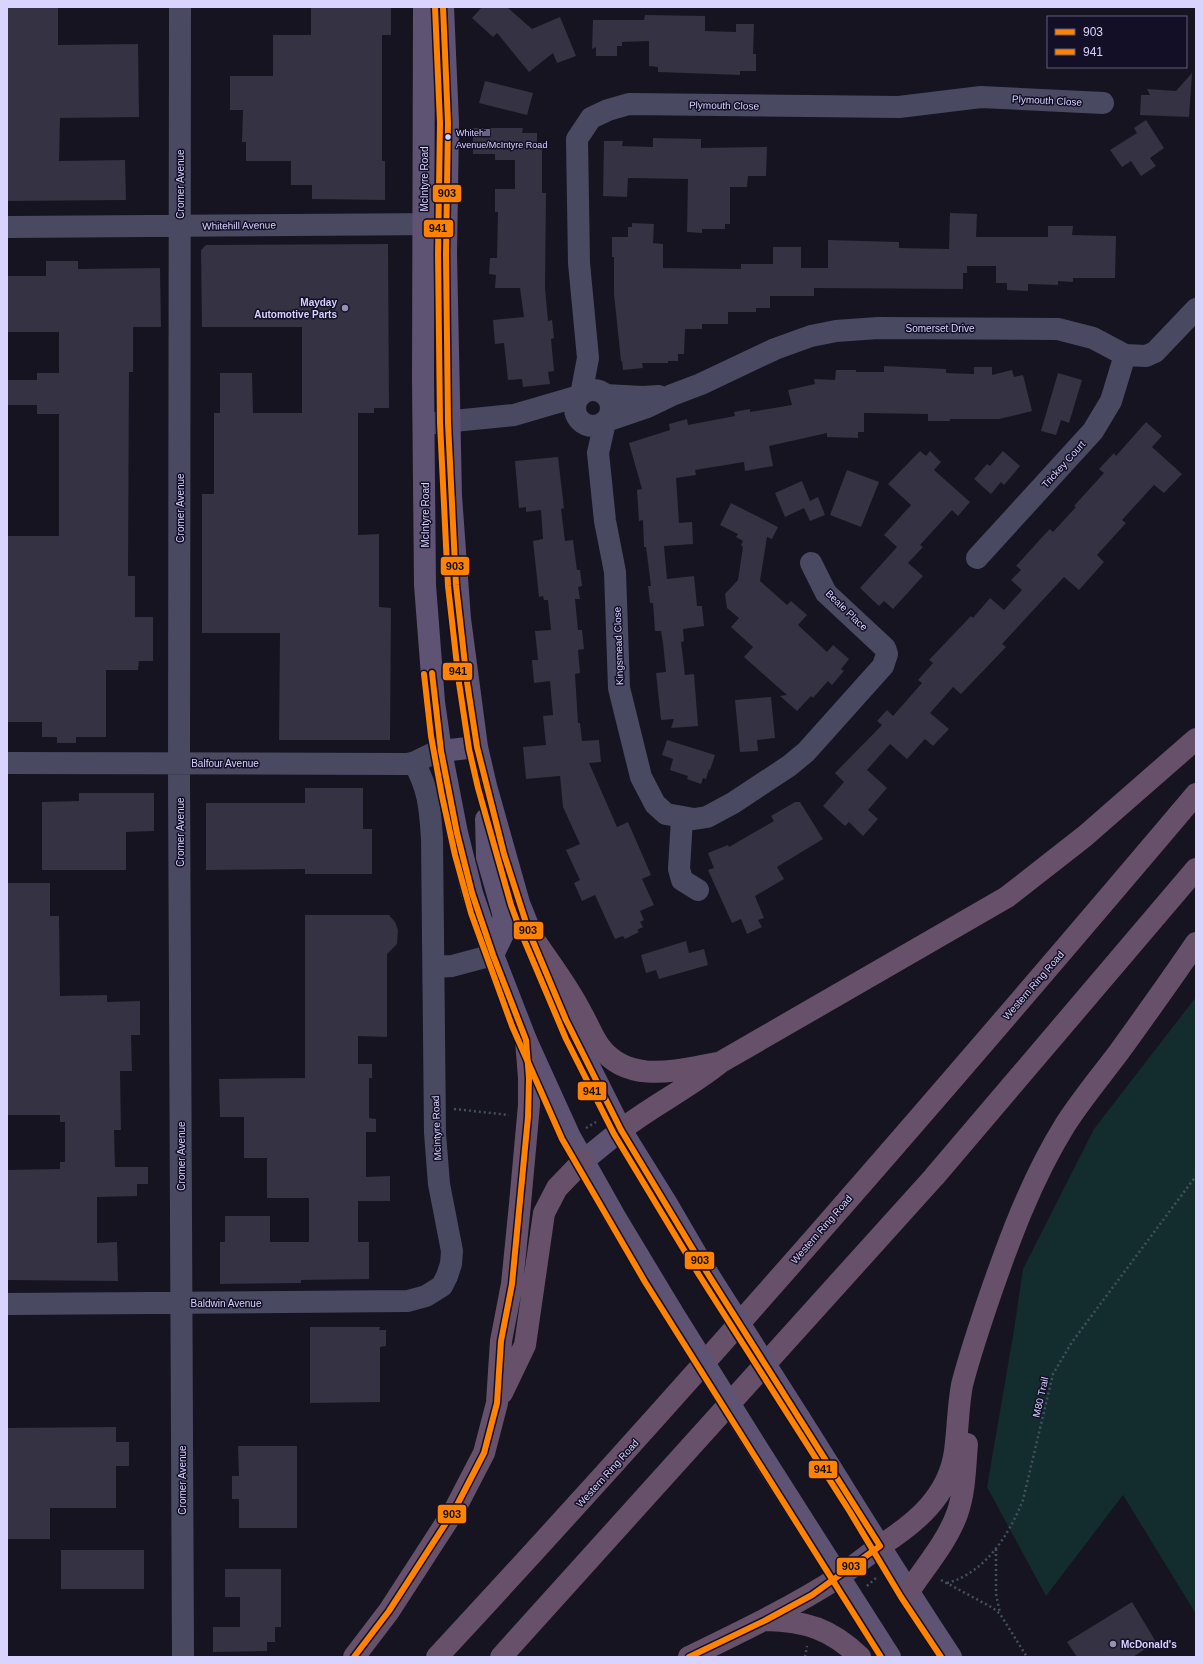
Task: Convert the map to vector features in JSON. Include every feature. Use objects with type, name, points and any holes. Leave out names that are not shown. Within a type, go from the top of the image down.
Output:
[{"type":"highway","points":[[622,1130],[639,1116],[699,1080],[721,1062],[1007,897],[1085,836],[1196,740]]},
{"type":"highway","name":"Western Ring Road","points":[[437,1657],[654,1422],[1087,923],[1196,794]]},
{"type":"highway","points":[[501,1657],[934,1177],[1196,870]]},
{"type":"highway","points":[[529,932],[581,1011],[592,1034],[608,1055],[633,1069],[650,1073],[665,1073],[721,1062]]},
{"type":"highway","points":[[880,1546],[907,1529],[927,1511],[939,1493],[948,1475],[955,1453],[962,1385],[983,1316],[1011,1236],[1033,1183],[1066,1124],[1196,944]]},
{"type":"highway","points":[[497,1404],[501,1341],[512,1284],[528,1117],[529,1078],[526,1040]]},
{"type":"highway","points":[[354,1657],[389,1611],[455,1509],[484,1453],[497,1404],[525,1345],[544,1213],[557,1188],[583,1161]]},
{"type":"highway","points":[[908,1593],[944,1541],[957,1513],[964,1479],[972,1394],[983,1316]]},
{"type":"highway","points":[[689,1657],[766,1620],[839,1577]]},
{"type":"highway","points":[[766,1620],[794,1621],[818,1627],[841,1641],[860,1657]]},
{"type":"main road","name":"McIntyre Road","points":[[424,7],[425,585],[433,686],[441,751],[457,833],[472,893],[493,955],[526,1040],[570,1137],[583,1161],[671,1310],[890,1657]]},
{"type":"main road","points":[[443,7],[448,123],[446,224],[448,422],[456,586],[466,674],[477,747],[486,786],[519,904],[529,932],[574,1036],[622,1130],[706,1271],[880,1546],[908,1593],[951,1657]]},
{"type":"main road","points":[[441,751],[477,747]]},
{"type":"main road","points":[[486,786],[487,858],[503,913],[504,932],[493,955]]},
{"type":"main road","points":[[583,1161],[622,1130]]},
{"type":"main road","points":[[839,1577],[880,1546]]},
{"type":"street","name":"Cromer Avenue","points":[[180,7],[182,1657]]},
{"type":"street","name":"Plymouth Close","points":[[580,395],[588,358],[579,263],[577,139],[591,118],[608,110],[629,104],[912,106],[981,97],[1103,103]]},
{"type":"street","name":"Whitehill Avenue","points":[[7,227],[446,224]]},
{"type":"street","name":"Somerset Drive","points":[[605,421],[647,407],[672,395],[701,384],[758,356],[811,336],[858,329],[1058,329],[1093,338],[1125,355],[1146,356],[1155,352],[1196,309]]},
{"type":"street","name":"Trickey Court","points":[[977,558],[1092,431],[1111,401],[1125,355]]},
{"type":"street","name":"Plymouth Close","points":[[588,358],[604,394]]},
{"type":"street","points":[[424,424],[514,416],[580,421],[591,426],[605,421],[610,411],[610,405],[604,394],[592,390],[514,416]]},
{"type":"street","name":"Somerset Drive","points":[[604,394],[643,398],[672,395]]},
{"type":"street","points":[[580,395],[575,405],[575,410],[580,421]]},
{"type":"street","name":"Kingsmead Close","points":[[580,421],[598,453]]},
{"type":"street","name":"Kingsmead Close","points":[[605,421],[598,453],[605,521],[615,572],[618,674],[624,714],[641,778],[655,804],[666,814],[694,819],[707,817],[733,803],[789,766],[806,752],[883,666],[887,654]]},
{"type":"street","name":"Beale Place","points":[[811,563],[826,593],[880,642],[887,654]]},
{"type":"street","name":"Balfour Avenue","points":[[7,763],[414,763],[427,755],[441,751]]},
{"type":"street","name":"McIntyre Road","points":[[414,763],[421,776],[429,798],[432,838],[434,1107],[439,1184],[452,1251],[451,1264],[442,1286]]},
{"type":"street","points":[[682,818],[679,869],[682,880],[698,890]]},
{"type":"street","points":[[434,967],[452,966],[493,955]]},
{"type":"street","name":"Baldwin Avenue","points":[[7,1304],[408,1301],[426,1296],[442,1286]]},
{"type":"path","points":[[434,1107],[528,1117]]},
{"type":"path","name":"M80 Trail","points":[[1000,1614],[993,1608],[947,1583],[970,1573],[996,1548],[1018,1513],[1023,1500],[1053,1374],[1072,1342],[1196,1176]]},
{"type":"path","points":[[996,1548],[996,1594],[1000,1614],[1027,1657]]},
{"type":"path","points":[[864,1588],[881,1573]]},
{"type":"green space","points":[[1196,997],[1196,1614],[1123,1495],[1046,1596],[987,1487],[1023,1269],[1094,1129]]},
{"type":"building","points":[[7,7],[58,7],[58,45],[138,44],[139,117],[60,118],[59,161],[125,160],[126,200],[7,201]]},
{"type":"building","points":[[311,7],[391,7],[391,35],[382,35],[382,161],[385,161],[385,200],[312,199],[312,185],[291,185],[291,161],[246,161],[246,142],[242,142],[243,110],[230,110],[230,76],[273,76],[273,35],[311,35]]},
{"type":"building","points":[[482,7],[507,7],[532,29],[560,17],[576,56],[557,63],[553,53],[529,72],[497,33],[493,37],[472,18]]},
{"type":"building","points":[[645,15],[705,16],[705,31],[736,32],[736,24],[754,24],[753,54],[756,54],[756,71],[740,71],[740,75],[658,72],[658,67],[649,66],[649,41],[622,42],[622,46],[617,46],[617,56],[596,56],[596,47],[592,49],[593,20],[644,20]]},
{"type":"building","points":[[1192,73],[1189,117],[1140,115],[1141,95],[1150,95],[1147,89],[1176,91]]},
{"type":"building","points":[[485,81],[533,93],[527,115],[479,103]]},
{"type":"building","points":[[1146,120],[1164,148],[1150,158],[1156,166],[1141,176],[1131,161],[1122,167],[1110,150],[1137,133],[1134,128]]},
{"type":"building","points":[[473,128],[523,128],[522,133],[537,133],[537,144],[542,144],[542,193],[546,193],[545,288],[548,321],[552,320],[554,338],[551,339],[554,371],[548,372],[550,384],[523,387],[522,379],[508,380],[504,343],[495,344],[493,320],[524,317],[520,288],[495,288],[496,275],[489,274],[490,258],[497,258],[498,212],[495,212],[495,189],[515,189],[515,160],[495,160],[495,154],[473,154]]},
{"type":"building","points":[[653,138],[701,139],[701,148],[767,147],[766,176],[748,176],[747,187],[730,187],[730,224],[725,224],[725,229],[702,229],[702,233],[687,232],[688,179],[628,178],[627,197],[603,196],[604,141],[623,141],[622,146],[653,147]]},
{"type":"building","points":[[950,213],[977,214],[976,237],[1048,237],[1048,226],[1073,226],[1072,235],[1116,236],[1115,278],[1073,278],[1073,282],[1058,281],[1058,285],[1028,284],[1028,291],[1007,290],[1007,283],[996,283],[996,266],[967,266],[967,273],[963,273],[963,289],[814,288],[814,296],[770,296],[770,308],[756,308],[756,312],[728,312],[728,324],[702,324],[702,329],[685,329],[684,354],[678,354],[678,361],[668,361],[668,363],[642,363],[643,368],[623,370],[614,294],[614,257],[612,257],[612,237],[628,237],[628,227],[632,227],[632,223],[654,224],[653,243],[663,244],[663,268],[741,269],[741,264],[773,264],[773,247],[801,247],[801,268],[828,268],[828,240],[899,242],[899,248],[949,249]]},
{"type":"building","points":[[388,244],[389,408],[374,408],[374,413],[358,413],[358,535],[379,534],[379,607],[391,608],[390,740],[279,740],[280,633],[202,633],[202,494],[214,494],[214,413],[220,413],[220,373],[252,373],[253,413],[302,413],[302,327],[202,327],[201,250],[206,245]]},
{"type":"building","points":[[46,261],[78,261],[78,269],[160,268],[161,327],[133,327],[133,372],[129,372],[128,576],[135,576],[135,617],[153,617],[153,661],[139,661],[138,670],[106,670],[106,737],[76,737],[76,743],[57,743],[57,737],[42,737],[42,722],[7,722],[7,536],[59,536],[59,414],[37,414],[37,405],[7,405],[7,380],[37,380],[37,373],[59,373],[59,332],[7,332],[7,276],[46,276]]},
{"type":"building","points":[[884,366],[946,369],[946,373],[974,374],[974,367],[992,367],[992,375],[1012,370],[1014,377],[1023,375],[1032,411],[999,419],[950,419],[950,421],[928,421],[928,414],[864,413],[864,432],[858,432],[858,438],[827,437],[827,433],[769,446],[773,466],[745,471],[744,462],[695,470],[696,475],[676,478],[679,523],[692,522],[693,544],[664,546],[667,579],[694,576],[697,606],[702,606],[704,626],[683,629],[684,641],[681,642],[685,675],[694,674],[698,726],[671,728],[674,719],[661,720],[656,673],[666,672],[663,643],[661,631],[655,631],[653,603],[650,603],[648,586],[651,586],[646,547],[644,547],[643,520],[639,521],[637,490],[642,489],[629,443],[670,430],[669,424],[687,419],[688,425],[735,416],[734,412],[750,409],[750,412],[792,405],[788,390],[815,384],[814,379],[835,380],[836,370],[884,372]]},
{"type":"building","points":[[1058,373],[1082,380],[1069,423],[1061,420],[1056,435],[1041,431]]},
{"type":"building","points":[[1146,422],[1162,436],[1152,447],[1182,474],[1164,493],[1154,485],[1122,520],[1126,523],[1097,555],[1104,562],[1079,590],[1064,577],[1002,644],[1006,647],[961,694],[953,687],[930,713],[949,729],[933,746],[925,739],[907,759],[890,744],[867,770],[887,788],[868,810],[878,819],[863,836],[849,822],[845,826],[823,806],[844,782],[835,773],[882,725],[877,721],[887,710],[893,716],[922,683],[918,680],[933,663],[929,660],[971,616],[973,618],[990,598],[1004,610],[1022,590],[1011,580],[1021,570],[1016,566],[1050,529],[1053,532],[1076,507],[1074,506],[1104,473],[1099,469],[1114,453],[1116,456]]},
{"type":"building","points":[[920,451],[926,456],[930,451],[941,462],[934,470],[970,502],[958,516],[952,510],[920,545],[923,547],[908,563],[923,576],[893,609],[884,601],[879,606],[860,588],[897,547],[884,535],[911,505],[888,484]]},
{"type":"building","points":[[1003,451],[1020,466],[1004,485],[1001,482],[991,494],[974,479],[987,464],[990,466]]},
{"type":"building","points":[[558,457],[564,508],[561,509],[565,541],[573,540],[577,570],[580,570],[582,586],[578,587],[580,599],[575,599],[578,630],[582,630],[584,649],[578,650],[580,673],[575,674],[578,723],[580,723],[582,741],[599,740],[601,762],[589,763],[617,827],[628,822],[651,875],[642,879],[654,905],[640,911],[644,920],[640,922],[643,927],[637,930],[639,932],[625,939],[623,936],[615,939],[595,895],[582,901],[574,883],[580,880],[566,850],[580,844],[563,807],[560,776],[526,779],[523,747],[546,745],[543,716],[553,715],[550,681],[534,683],[532,660],[538,660],[535,631],[551,630],[548,600],[544,600],[543,596],[539,597],[533,541],[543,539],[541,510],[526,512],[526,507],[519,508],[515,461]]},
{"type":"building","points":[[847,470],[879,482],[861,527],[830,515]]},
{"type":"building","points":[[802,481],[810,501],[818,497],[825,515],[810,521],[804,508],[785,517],[775,493]]},
{"type":"building","points":[[731,503],[778,527],[772,539],[767,537],[760,581],[787,605],[791,601],[807,615],[798,625],[827,652],[833,645],[849,659],[841,669],[844,671],[832,685],[828,681],[813,698],[811,696],[797,711],[780,696],[787,695],[744,657],[753,647],[731,627],[739,618],[727,608],[725,594],[738,580],[743,547],[741,545],[743,541],[736,537],[738,534],[720,525]]},
{"type":"building","points":[[771,697],[775,738],[757,740],[758,751],[740,752],[735,700]]},
{"type":"building","points":[[667,740],[715,755],[706,779],[703,778],[701,784],[687,779],[688,776],[670,770],[673,759],[662,755]]},
{"type":"building","points":[[305,788],[363,788],[363,829],[372,829],[372,874],[305,874],[305,869],[206,870],[206,803],[305,803]]},
{"type":"building","points":[[79,793],[154,793],[154,831],[126,832],[126,870],[42,870],[42,802],[79,801]]},
{"type":"building","points":[[795,802],[800,802],[823,839],[777,867],[784,879],[755,896],[764,918],[758,920],[762,927],[747,934],[741,919],[732,923],[708,870],[714,868],[708,853],[728,845],[729,847],[774,821],[771,816]]},
{"type":"building","points":[[7,883],[50,883],[50,916],[59,916],[60,996],[107,995],[107,1002],[140,1001],[140,1035],[131,1035],[132,1071],[120,1071],[121,1130],[114,1130],[115,1167],[148,1167],[148,1184],[137,1184],[137,1196],[97,1197],[97,1243],[117,1242],[118,1281],[7,1280],[7,1170],[60,1169],[60,1162],[65,1162],[65,1122],[60,1122],[60,1115],[7,1115]]},
{"type":"building","points":[[305,915],[389,915],[395,922],[398,930],[397,944],[387,954],[387,1037],[358,1036],[358,1064],[372,1064],[372,1078],[369,1078],[369,1118],[376,1119],[376,1132],[366,1132],[366,1177],[390,1176],[390,1201],[358,1201],[358,1242],[369,1242],[369,1279],[301,1280],[301,1283],[220,1284],[220,1242],[225,1242],[225,1216],[270,1216],[270,1242],[309,1242],[309,1198],[267,1198],[267,1158],[244,1158],[244,1117],[220,1117],[219,1079],[305,1078]]},
{"type":"building","points":[[686,941],[689,953],[704,949],[708,965],[659,979],[656,970],[646,973],[641,955]]},
{"type":"building","points":[[310,1327],[380,1327],[379,1330],[386,1330],[386,1346],[380,1347],[380,1402],[310,1403]]},
{"type":"building","points":[[116,1427],[116,1442],[129,1442],[129,1466],[116,1466],[116,1508],[50,1508],[50,1539],[7,1539],[7,1428]]},
{"type":"building","points":[[238,1446],[297,1446],[297,1528],[239,1528],[239,1499],[232,1499],[232,1476],[239,1476]]},
{"type":"building","points":[[61,1550],[144,1550],[144,1589],[61,1589]]},
{"type":"building","points":[[225,1569],[281,1569],[281,1627],[275,1627],[275,1642],[267,1642],[267,1651],[213,1652],[213,1627],[240,1627],[240,1597],[225,1597]]},
{"type":"building","points":[[1132,1602],[1156,1642],[1133,1657],[1077,1657],[1067,1642]]},
{"type":"transit line","name":"941","points":[[435,7],[440,123],[438,254],[440,423],[448,586],[459,683],[469,749],[478,788],[511,905],[522,935],[566,1039],[614,1134],[699,1275],[850,1512],[901,1597],[941,1657]]},
{"type":"transit line","name":"903","points":[[443,7],[448,123],[446,254],[448,423],[456,585],[467,682],[477,747],[504,854],[529,932],[566,1020],[621,1130],[706,1271],[880,1546],[812,1595],[766,1620],[689,1657]]},
{"type":"transit line","name":"903","points":[[354,1657],[389,1611],[455,1509],[484,1453],[497,1403],[501,1341],[512,1284],[528,1117],[529,1078],[526,1040],[493,955],[472,893],[457,833],[441,751],[432,673]]},
{"type":"transit line","name":"941","points":[[424,674],[431,736],[442,796],[455,855],[471,913],[512,1026],[562,1139],[645,1282],[881,1657]]},
{"type":"place","name":"Whitehill Avenue/McIntyre Road","points":[[448,137]]},
{"type":"place","name":"Mayday Automotive Parts","points":[[345,308]]},
{"type":"place","name":"McDonald's","points":[[1113,1644]]}]
